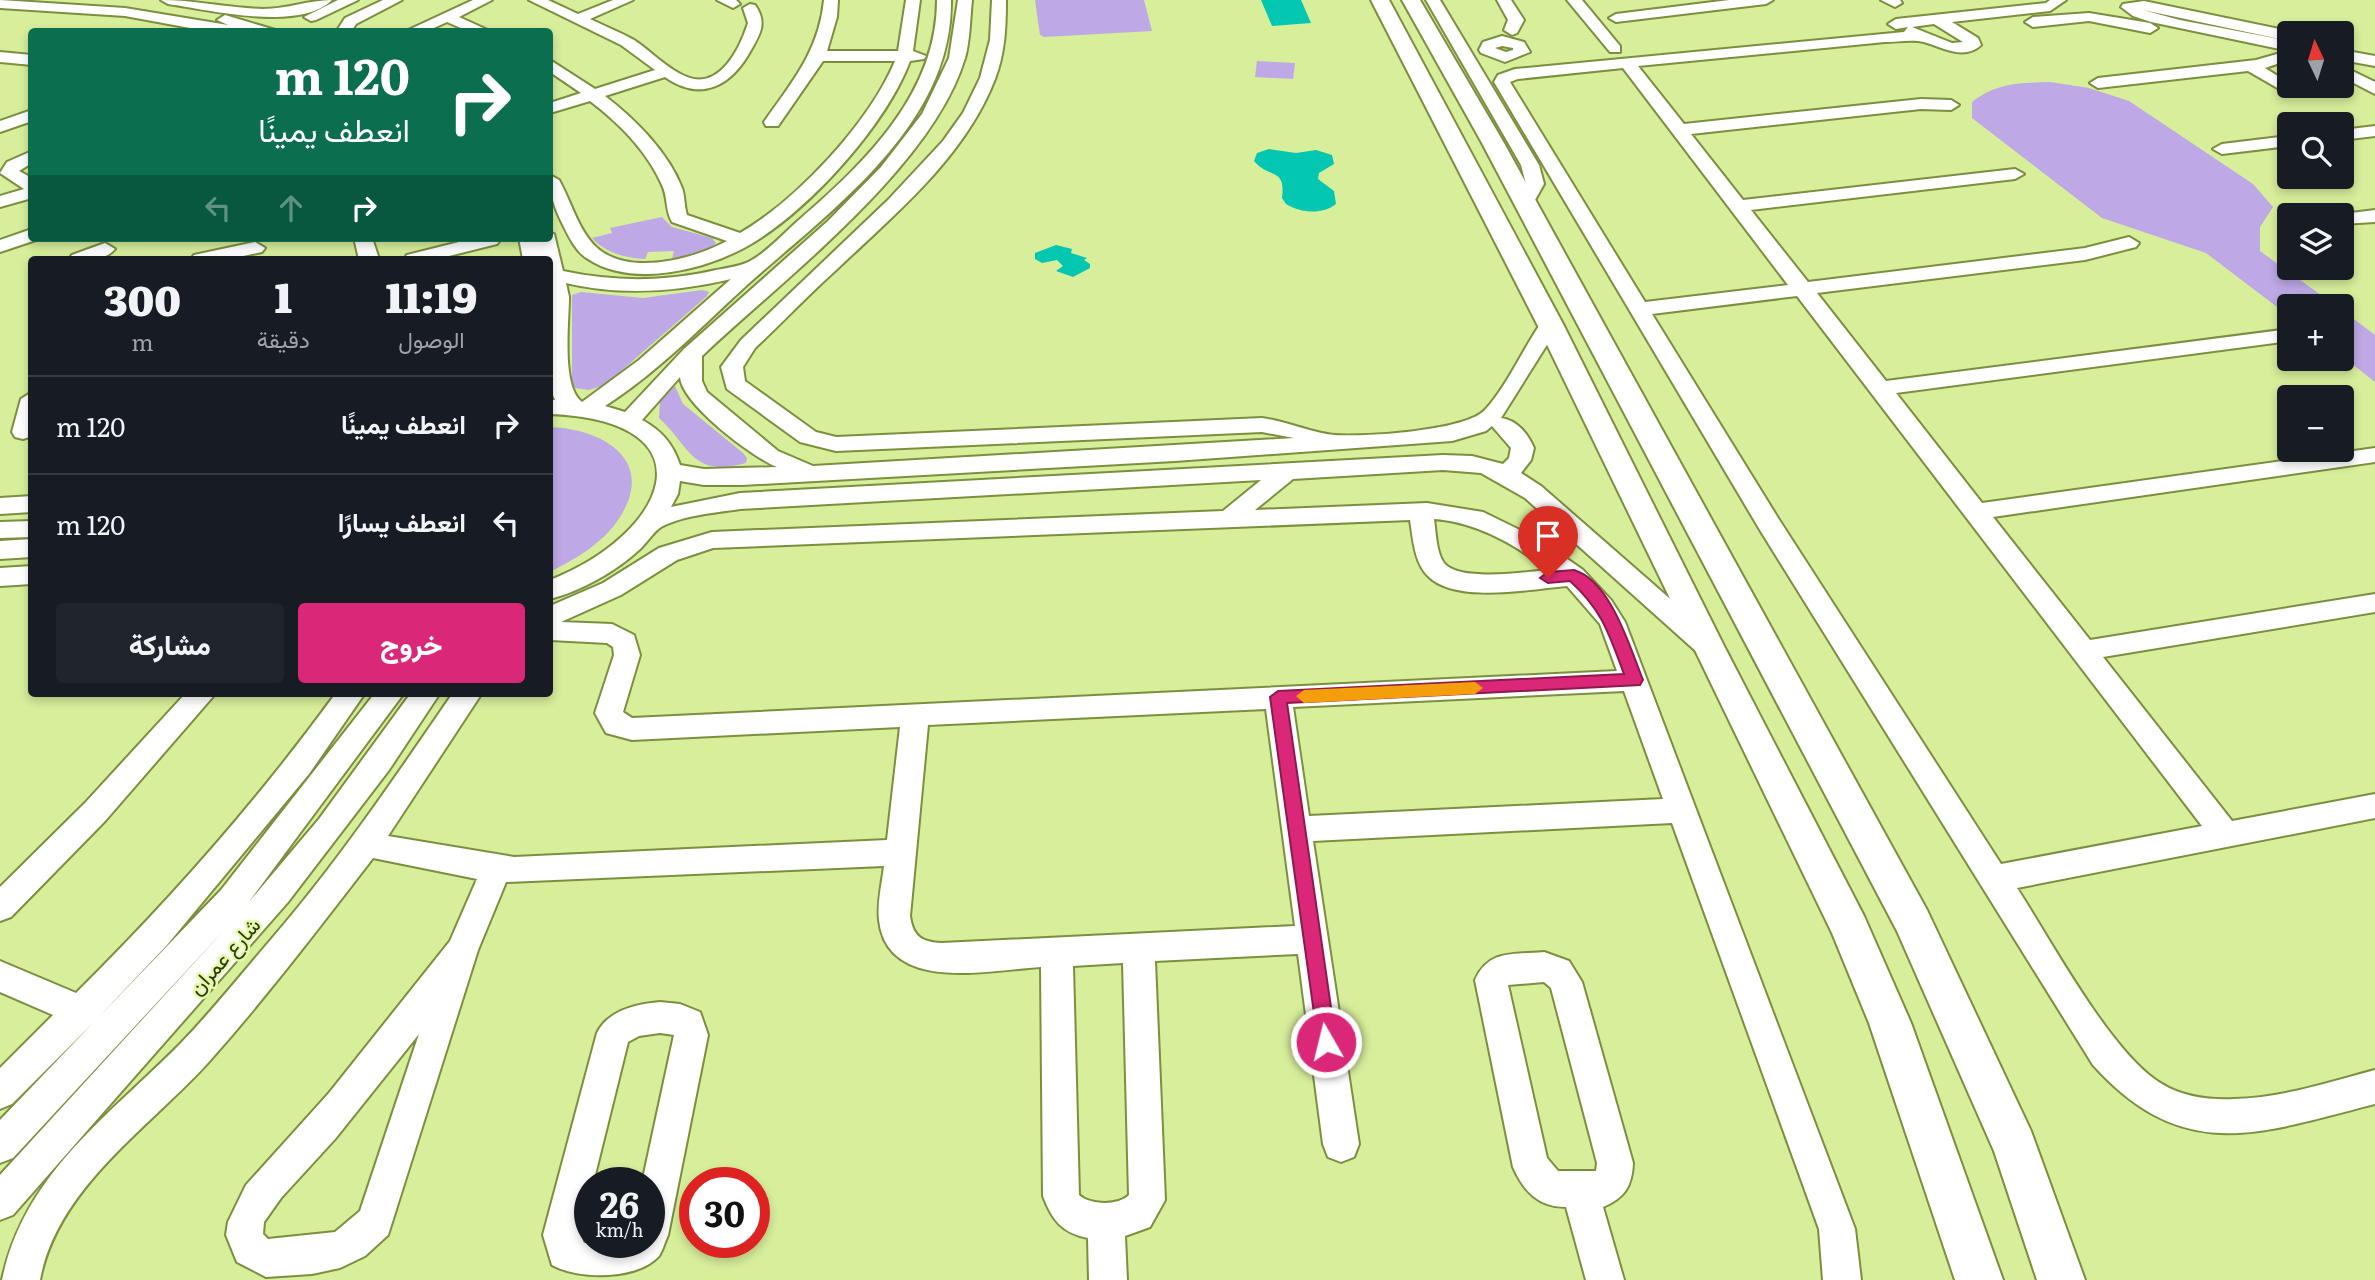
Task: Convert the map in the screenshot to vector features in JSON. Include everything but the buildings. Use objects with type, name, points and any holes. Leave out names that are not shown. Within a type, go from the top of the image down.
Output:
[{"type":"main road","points":[[1380,0],[1550,324],[1707,646],[1850,929],[1895,1035],[1979,1280]]},
{"type":"main road","points":[[1411,0],[1525,203],[1913,922],[2015,1147],[2062,1280]]},
{"type":"street","points":[[51,0],[148,8],[258,28]]},
{"type":"street","points":[[169,0],[276,15],[295,12],[325,0]]},
{"type":"street","points":[[228,8],[244,0]]},
{"type":"street","points":[[276,28],[309,18],[351,0]]},
{"type":"street","points":[[318,28],[370,0]]},
{"type":"street","points":[[346,28],[350,21],[395,0]]},
{"type":"street","points":[[421,28],[485,0]]},
{"type":"street","points":[[536,0],[580,18],[626,42],[680,80],[694,84],[713,82],[727,76],[754,27],[755,16],[740,2]]},
{"type":"street","points":[[580,18],[626,0]]},
{"type":"street","points":[[772,122],[791,99],[818,55],[827,33],[831,0]]},
{"type":"street","points":[[553,186],[581,243],[607,260],[635,266],[677,264],[718,253],[744,240],[799,194],[843,151],[875,111],[904,56],[912,26],[914,0]]},
{"type":"street","points":[[570,407],[632,377],[757,266],[879,151],[915,101],[937,53],[944,0]]},
{"type":"street","points":[[630,420],[658,385],[866,193],[898,158],[934,109],[960,51],[965,0]]},
{"type":"street","points":[[999,0],[1000,31],[993,65],[966,120],[947,148],[919,181],[786,307],[735,360],[732,377],[735,384],[795,429],[822,442],[856,444],[1274,426],[1333,443]]},
{"type":"street","points":[[1433,0],[1534,174],[1535,184],[1525,203]]},
{"type":"street","points":[[1445,0],[1483,36],[1491,53],[1550,52],[1621,56],[1885,37],[1914,29],[1950,48],[1971,47],[1973,41],[1951,25]]},
{"type":"street","points":[[1504,0],[1516,20],[1512,30]]},
{"type":"street","points":[[1574,0],[1679,130],[2225,834]]},
{"type":"street","points":[[1637,0],[1648,12]]},
{"type":"street","points":[[1616,18],[1721,2],[1766,0]]},
{"type":"street","points":[[1963,0],[1994,13]]},
{"type":"street","points":[[2059,0],[2050,7],[1994,13],[1951,25],[1621,56],[1515,74],[1504,78],[1502,82],[1776,536],[2105,1054],[2131,1083],[2154,1099],[2217,1116],[2244,1118],[2375,1087]]},
{"type":"street","points":[[0,4],[114,11],[224,28]]},
{"type":"street","points":[[2277,33],[2141,4],[2128,7],[2135,12],[2277,50]]},
{"type":"street","points":[[0,16],[104,23],[135,28]]},
{"type":"street","points":[[447,17],[475,28]]},
{"type":"street","points":[[1951,25],[1982,28],[2089,17],[2277,51]]},
{"type":"street","points":[[198,28],[206,24]]},
{"type":"street","points":[[1459,44],[1483,36]]},
{"type":"street","points":[[2354,48],[2375,51]]},
{"type":"street","points":[[818,55],[904,56],[960,51]]},
{"type":"street","points":[[1480,79],[1493,63],[1513,53],[1550,52]]},
{"type":"street","points":[[0,57],[28,60]]},
{"type":"street","points":[[2098,83],[2254,65],[2277,57]]},
{"type":"street","points":[[2354,57],[2375,61]]},
{"type":"street","points":[[2254,65],[2277,79]]},
{"type":"street","points":[[553,67],[593,94],[649,150],[674,189],[679,218],[692,225],[744,240]]},
{"type":"street","points":[[553,107],[668,71]]},
{"type":"street","points":[[2354,78],[2375,89]]},
{"type":"street","points":[[1679,130],[1922,104],[1951,105]]},
{"type":"street","points":[[0,127],[28,116]]},
{"type":"street","points":[[2354,134],[2375,131]]},
{"type":"street","points":[[2222,149],[2277,142]]},
{"type":"street","points":[[28,158],[13,166],[9,173],[28,184]]},
{"type":"street","points":[[1738,206],[2015,174]]},
{"type":"street","points":[[0,202],[28,193]]},
{"type":"street","points":[[2354,217],[2375,216]]},
{"type":"street","points":[[0,246],[28,236]]},
{"type":"street","points":[[1641,309],[2085,254],[2129,243]]},
{"type":"street","points":[[432,256],[492,246]]},
{"type":"street","points":[[215,256],[254,248]]},
{"type":"street","points":[[86,256],[104,249]]},
{"type":"street","points":[[553,263],[560,321],[558,383],[570,407]]},
{"type":"street","points":[[556,275],[600,285],[652,286],[705,280],[757,266]]},
{"type":"street","points":[[750,299],[786,307]]},
{"type":"street","points":[[1437,436],[1469,430],[1485,422],[1508,392],[1550,324]]},
{"type":"street","points":[[1879,389],[2277,337]]},
{"type":"street","points":[[691,354],[691,381],[698,396],[770,456],[812,473]]},
{"type":"street","points":[[1503,425],[1509,407],[1508,392]]},
{"type":"street","points":[[553,589],[592,571],[616,556],[651,522],[666,494],[669,471],[665,453],[655,438],[630,420],[570,407]]},
{"type":"street","points":[[0,434],[28,420]]},
{"type":"street","points":[[669,471],[723,477],[1175,454],[1437,436],[1472,436],[1503,425]]},
{"type":"street","points":[[1503,425],[1522,444],[1523,455],[1518,465],[1507,473]]},
{"type":"street","points":[[1175,454],[1202,428]]},
{"type":"street","points":[[1399,439],[1405,465]]},
{"type":"street","points":[[1974,512],[2375,455]]},
{"type":"street","points":[[651,522],[696,508],[729,502],[1405,465],[1468,462],[1487,464],[1507,473],[1707,646]]},
{"type":"street","points":[[1227,520],[1288,471]]},
{"type":"street","points":[[920,491],[977,529]]},
{"type":"street","points":[[0,506],[28,505]]},
{"type":"street","points":[[1420,511],[1434,568],[1450,580],[1471,583],[1574,576]]},
{"type":"street","points":[[553,615],[587,601],[668,554],[697,543],[1420,511],[1454,513],[1488,523],[1574,576],[1606,609],[1837,1229],[1842,1280]]},
{"type":"street","points":[[0,530],[28,528]]},
{"type":"street","points":[[0,550],[28,548]]},
{"type":"street","points":[[0,577],[28,575]]},
{"type":"street","points":[[585,632],[579,614],[587,601]]},
{"type":"street","points":[[2083,651],[2375,603]]},
{"type":"street","points":[[553,631],[612,634],[625,642],[627,648],[609,713],[616,725],[624,728],[1634,680]]},
{"type":"street","points":[[0,907],[95,812],[197,697]]},
{"type":"street","points":[[0,1092],[82,1012],[156,934],[299,766],[348,697]]},
{"type":"street","name":"شارع عمران","points":[[0,1145],[187,950],[270,852],[387,697]]},
{"type":"street","name":"شارع عمران","points":[[0,1202],[266,907],[381,761],[423,697]]},
{"type":"street","points":[[21,1280],[27,1250],[50,1204],[77,1171],[194,1053],[327,893],[366,844],[465,697]]},
{"type":"street","points":[[1278,697],[1341,1144]]},
{"type":"street","points":[[915,715],[899,852],[896,928],[899,939],[913,954],[942,958],[1311,939]]},
{"type":"street","points":[[381,761],[409,783]]},
{"type":"street","points":[[1993,879],[2375,806]]},
{"type":"street","points":[[1296,829],[1682,810]]},
{"type":"street","points":[[234,844],[270,852]]},
{"type":"street","points":[[366,844],[497,868],[561,869],[899,852]]},
{"type":"street","points":[[462,950],[349,1096],[250,1212],[244,1237],[247,1248],[255,1254],[266,1258],[340,1252],[360,1240],[375,1222],[462,950],[497,868]]},
{"type":"street","points":[[266,907],[327,893]]},
{"type":"street","points":[[1057,951],[1061,1196],[1068,1212],[1076,1217],[1106,1220],[1137,1214],[1147,1200],[1138,947]]},
{"type":"street","points":[[1551,968],[1566,982],[1616,1171],[1614,1179],[1603,1189],[1580,1191],[1550,1189],[1531,1167],[1491,987],[1491,980],[1498,971],[1551,968]]},
{"type":"street","points":[[0,976],[82,1012]]},
{"type":"street","points":[[579,1167],[611,1039],[626,1023],[676,1019],[688,1023],[691,1034],[663,1167]]},
{"type":"street","points":[[57,1085],[90,1100]]},
{"type":"street","points":[[574,1187],[562,1235],[565,1252],[570,1258],[597,1271],[626,1258]]},
{"type":"street","points":[[1580,1191],[1605,1280]]},
{"type":"street","points":[[1106,1220],[1108,1280]]},
{"type":"shaded area","points":[[1035,0],[1144,0],[1152,31],[1044,37],[1040,35]]},
{"type":"shaded area","points":[[1257,61],[1295,63],[1293,79],[1255,77]]},
{"type":"shaded area","points":[[2050,82],[2089,88],[2129,101],[2253,184],[2273,207],[2260,227],[2260,251],[2277,263],[2277,280],[2300,280],[2319,294],[2277,294],[2277,307],[2206,253],[2102,218],[1972,118],[1972,102],[1990,91],[2018,84]]},
{"type":"shaded area","points":[[662,217],[672,227],[712,238],[716,243],[701,253],[690,256],[672,259],[674,251],[648,252],[645,259],[616,254],[592,238],[612,233],[610,228]]},
{"type":"shaded area","points":[[702,290],[709,292],[707,296],[605,385],[589,390],[575,388],[572,384],[572,295],[581,292],[643,298]]},
{"type":"shaded area","points":[[2354,319],[2375,335],[2375,382],[2354,365]]},
{"type":"shaded area","points":[[675,386],[683,404],[743,453],[747,458],[746,463],[728,467],[714,466],[703,463],[686,449],[659,418],[660,401]]},
{"type":"shaded area","points":[[553,427],[589,434],[606,442],[619,452],[628,465],[632,481],[629,499],[612,529],[569,562],[553,570]]},
{"type":"water","points":[[1261,0],[1301,0],[1311,23],[1272,26]]},
{"type":"water","points":[[1269,149],[1296,153],[1316,150],[1332,155],[1334,164],[1319,173],[1318,179],[1334,191],[1336,204],[1324,210],[1311,211],[1286,204],[1282,198],[1283,188],[1279,177],[1254,161],[1257,153]]},
{"type":"water","points":[[1056,245],[1072,249],[1071,253],[1087,258],[1084,260],[1090,264],[1090,268],[1073,277],[1056,271],[1063,266],[1057,260],[1042,263],[1035,259],[1035,253]]},
{"type":"slow traffic","points":[[1304,696],[1475,688]]},
{"type":"route","points":[[1326,1042],[1278,697],[1634,680],[1612,622],[1597,597],[1574,576],[1548,578]]}]
